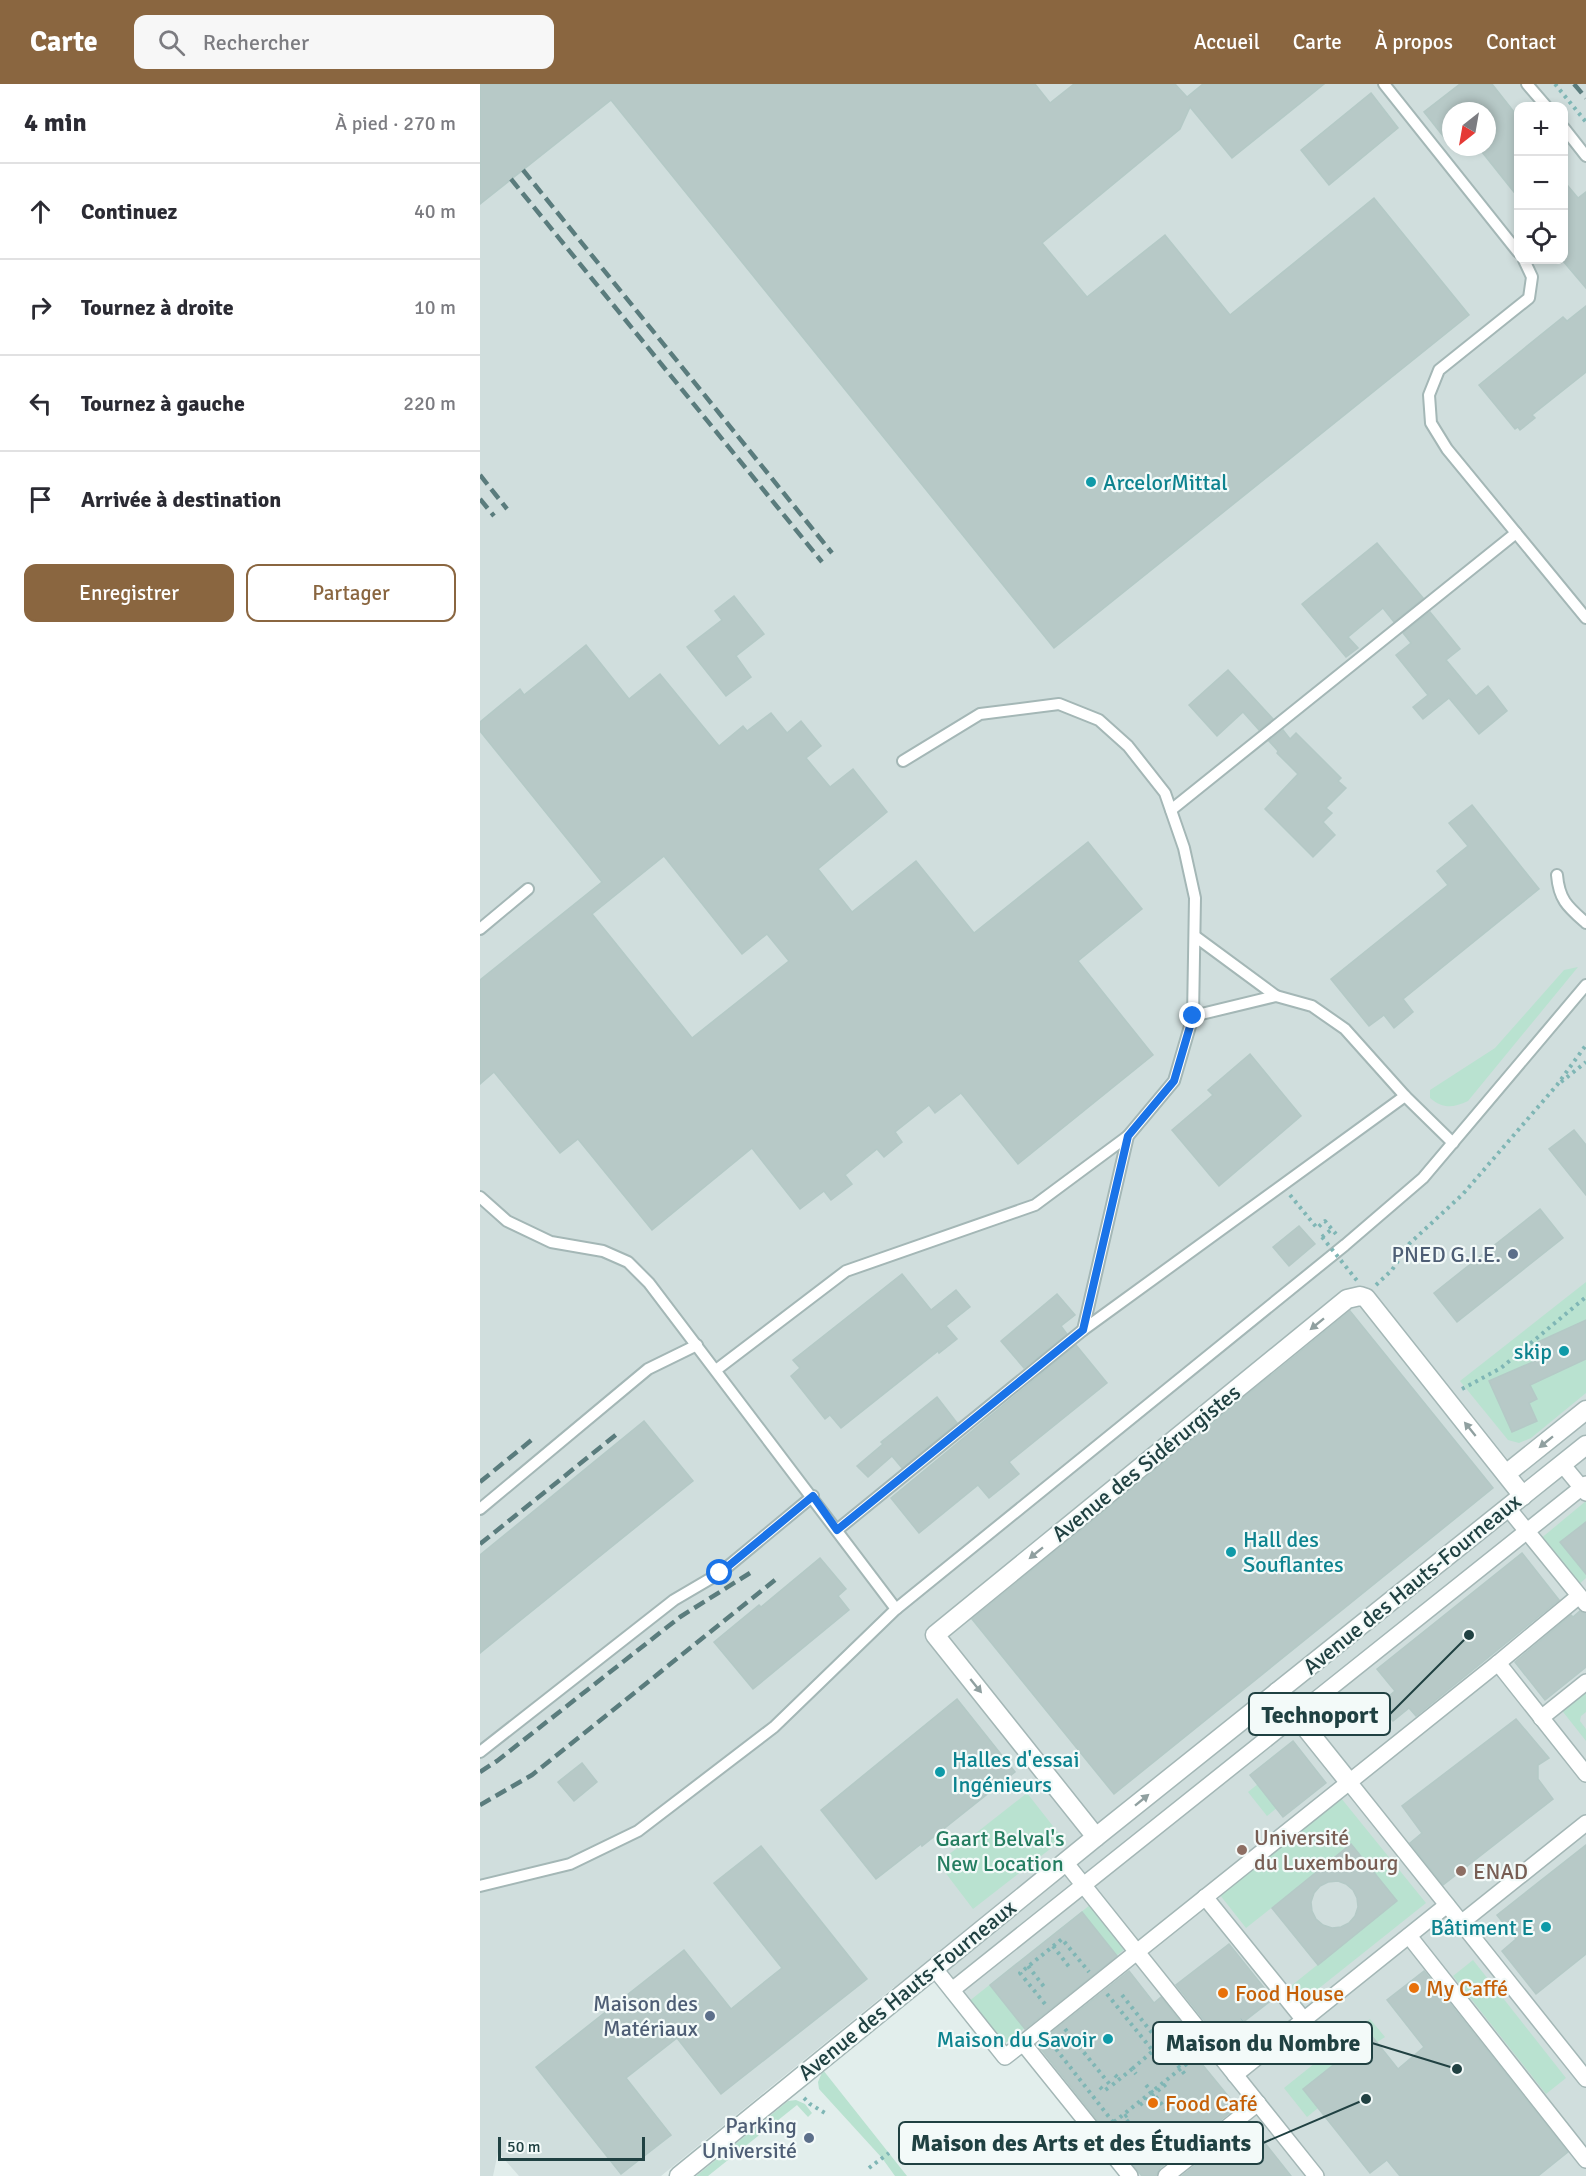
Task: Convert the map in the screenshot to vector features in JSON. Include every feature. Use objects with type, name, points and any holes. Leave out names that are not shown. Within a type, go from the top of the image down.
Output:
[{"type":"street","points":[[1363,1290],[1523,1496]]},
{"type":"street","name":"Avenue des Sidérurgistes","points":[[1096,1837],[935,1635],[1347,1299],[1360,1296],[1363,1290]]},
{"type":"street","name":"Avenue des Hauts-Fourneaux","points":[[1506,1474],[1586,1410]]},
{"type":"street","name":"Avenue des Hauts-Fourneaux","points":[[679,2176],[1096,1837],[1586,1445]]},
{"type":"street","points":[[1563,1464],[1584,1488]]},
{"type":"street","name":"Avenue des Hauts-Fourneaux","points":[[952,1990],[1082,1884],[1584,1488]]},
{"type":"street","points":[[935,1969],[1005,2057],[1498,1663],[1582,1595],[1508,1508]]},
{"type":"street","points":[[1498,1663],[1586,1774]]},
{"type":"street","points":[[1541,1718],[1586,1682]]},
{"type":"street","points":[[1277,1692],[1586,2079]]},
{"type":"street","points":[[1461,1923],[1586,1823]]},
{"type":"street","points":[[1065,1862],[1316,2176]]},
{"type":"street","points":[[1205,1897],[1304,2019]]},
{"type":"street","points":[[1235,2075],[1448,1905]]},
{"type":"street","points":[[1408,1936],[1541,2111],[1586,2160]]},
{"type":"street","points":[[1023,2043],[1130,2176]]},
{"type":"street","points":[[1166,2176],[1258,2103]]},
{"type":"lane","points":[[1384,84],[1514,247]]},
{"type":"lane","points":[[1527,84],[1543,102]]},
{"type":"lane","points":[[1568,135],[1586,156]]},
{"type":"lane","points":[[1528,264],[1532,277],[1529,298],[1439,370],[1429,395],[1431,423],[1447,449],[1586,618]]},
{"type":"lane","points":[[1171,810],[1516,533]]},
{"type":"lane","points":[[716,1371],[846,1271],[1035,1205],[1128,1136],[1174,1081],[1193,1016],[1195,898],[1184,848],[1165,793],[1128,746],[1099,720],[1059,704],[980,714],[903,761]]},
{"type":"lane","points":[[1557,875],[1558,889],[1565,904],[1586,923]]},
{"type":"lane","points":[[480,929],[528,889]]},
{"type":"lane","points":[[1196,937],[1276,996],[1312,1006],[1345,1029],[1405,1096],[1453,1143]]},
{"type":"lane","points":[[480,1886],[570,1864],[638,1831],[774,1728],[896,1609],[1345,1245],[1423,1178],[1586,985]]},
{"type":"lane","points":[[1193,1016],[1276,996]]},
{"type":"lane","points":[[837,1530],[1083,1330],[1405,1096]]},
{"type":"lane","points":[[1083,1330],[1128,1136]]},
{"type":"lane","points":[[480,1197],[507,1221],[551,1242],[603,1251],[628,1262],[650,1283],[813,1496],[896,1609]]},
{"type":"lane","points":[[480,1509],[648,1369],[697,1345]]},
{"type":"lane","points":[[480,1752],[674,1600],[720,1573],[813,1496]]},
{"type":"path","points":[[1555,84],[1586,122]]},
{"type":"path","points":[[1332,1229],[1322,1237],[1363,1290],[1371,1290],[1392,1270],[1409,1244],[1457,1201],[1557,1085],[1586,1045]]},
{"type":"path","points":[[1557,1085],[1586,1062]]},
{"type":"path","points":[[1282,1185],[1317,1228],[1325,1221],[1345,1245]]},
{"type":"path","points":[[1466,1387],[1501,1368],[1586,1297]]},
{"type":"path","points":[[1053,1946],[1070,1968]]},
{"type":"path","points":[[1028,1966],[1045,1988]]},
{"type":"path","points":[[1122,1995],[1187,2077],[1182,2071],[1124,2117],[1129,2123]]},
{"type":"path","points":[[1222,2036],[1242,2020]]},
{"type":"path","points":[[1153,2052],[1159,2047],[1154,2041]]},
{"type":"path","points":[[1056,2049],[1120,2131]]},
{"type":"path","points":[[1114,2122],[1205,2049]]},
{"type":"path","points":[[1140,2055],[1143,2059]]},
{"type":"path","points":[[1115,2074],[1119,2079]]},
{"type":"path","points":[[792,2084],[810,2104],[825,2113]]},
{"type":"path","points":[[1146,2085],[1169,2114]]},
{"type":"path","points":[[1100,2087],[1104,2091],[1111,2086]]},
{"type":"path","points":[[869,2168],[889,2153]]},
{"type":"shaded area","points":[[480,84],[1586,84],[1586,2176],[1130,2176],[1017,2034],[1003,2045],[939,1966],[901,1995],[894,1987],[661,2176],[519,2176],[498,2152],[493,2176],[480,2176]]},
{"type":"green space","points":[[1578,967],[1468,1101],[1448,1106],[1439,1104],[1430,1098],[1430,1090],[1495,1048],[1564,970]]},
{"type":"green space","points":[[1586,1282],[1586,1393],[1531,1438],[1519,1443],[1508,1440],[1460,1381]]},
{"type":"green space","points":[[1586,1501],[1586,1578],[1577,1586],[1539,1540]]},
{"type":"green space","points":[[1586,1687],[1586,1712],[1581,1716],[1580,1721],[1586,1729],[1586,1741],[1560,1708]]},
{"type":"green space","points":[[1300,1750],[1319,1774],[1267,1816],[1248,1792]]},
{"type":"green space","name":"Gaart Belval's New Location","points":[[1027,1793],[1063,1839],[973,1909],[938,1863]]},
{"type":"green space","points":[[1341,1798],[1426,1903],[1303,2001],[1291,1986],[1397,1901],[1351,1845],[1246,1928],[1220,1895]]},
{"type":"green space","points":[[1090,1905],[1125,1949],[1003,2045],[968,2002]]},
{"type":"green space","points":[[1473,1960],[1566,2078],[1546,2094],[1453,1976]]},
{"type":"green space","points":[[1370,2019],[1385,2037],[1304,2089],[1318,2108],[1307,2117],[1284,2088]]},
{"type":"green space","points":[[823,2070],[907,2176],[895,2176],[882,2158],[819,2089],[818,2082]]},
{"type":"green space","points":[[796,2100],[805,2104],[812,2113],[808,2117],[797,2105],[708,2176],[696,2176],[788,2101]]},
{"type":"building","name":"ArcelorMittal","points":[[480,84],[1035,84],[1050,103],[1074,84],[1175,84],[1187,97],[1203,84],[1324,84],[1232,158],[1190,107],[1180,129],[1042,243],[1087,297],[1165,235],[1230,315],[1374,198],[1469,315],[1054,648],[611,100],[480,204]]},
{"type":"building","points":[[1460,84],[1492,84],[1514,112],[1514,192],[1485,156],[1496,156],[1496,102],[1442,102],[1442,135],[1424,112]]},
{"type":"building","points":[[1371,93],[1398,128],[1329,185],[1301,150]]},
{"type":"building","points":[[1568,186],[1578,198],[1586,192],[1586,288],[1566,264],[1568,264]]},
{"type":"building","points":[[1586,306],[1586,372],[1532,415],[1535,418],[1520,430],[1518,427],[1515,429],[1479,385],[1563,317],[1567,321]]},
{"type":"building","points":[[1377,543],[1423,598],[1394,622],[1383,608],[1348,637],[1358,648],[1346,657],[1302,604]]},
{"type":"building","points":[[734,596],[764,634],[736,656],[751,677],[726,696],[687,647],[722,620],[715,611]]},
{"type":"building","points":[[1430,612],[1460,649],[1446,660],[1476,696],[1488,686],[1507,711],[1479,734],[1449,698],[1423,719],[1413,707],[1428,695],[1396,655],[1411,643],[1403,633]]},
{"type":"building","points":[[586,645],[629,699],[660,674],[719,746],[743,726],[747,731],[771,713],[787,733],[801,721],[821,746],[806,758],[830,787],[853,769],[887,812],[818,869],[852,912],[916,861],[974,933],[1088,842],[1142,909],[1078,961],[1153,1055],[1018,1164],[961,1093],[935,1113],[929,1105],[895,1132],[902,1142],[884,1157],[877,1149],[845,1175],[852,1184],[831,1200],[824,1191],[800,1209],[752,1148],[652,1230],[578,1139],[560,1153],[494,1072],[480,1084],[480,980],[602,882],[480,731],[480,722],[520,689],[524,695]],"holes":[[[664,856],[742,954],[767,934],[789,961],[692,1038],[592,914]]]},
{"type":"building","points":[[1228,670],[1273,719],[1259,730],[1243,712],[1217,736],[1189,705]]},
{"type":"building","points":[[1283,730],[1290,739],[1296,733],[1341,778],[1338,781],[1346,788],[1326,808],[1332,813],[1323,822],[1335,835],[1313,857],[1265,809],[1298,774],[1277,753],[1278,751],[1269,741]]},
{"type":"building","points":[[1472,805],[1539,889],[1403,999],[1413,1012],[1394,1028],[1384,1015],[1369,1026],[1331,979],[1448,885],[1437,871],[1468,846],[1449,823]]},
{"type":"building","points":[[1250,1054],[1301,1116],[1219,1186],[1172,1130],[1213,1095],[1208,1090]]},
{"type":"building","points":[[1574,1130],[1586,1145],[1586,1195],[1549,1149]]},
{"type":"building","name":"PNED G.I.E.","points":[[1540,1209],[1563,1238],[1457,1322],[1434,1293]]},
{"type":"building","points":[[1299,1226],[1315,1244],[1289,1266],[1273,1247]]},
{"type":"building","points":[[902,1274],[931,1310],[956,1290],[970,1307],[946,1326],[957,1339],[939,1353],[938,1351],[841,1428],[830,1415],[825,1419],[791,1376],[800,1368],[793,1360]]},
{"type":"building","points":[[1057,1294],[1075,1315],[1061,1326],[1067,1334],[1024,1368],[1001,1341]]},
{"type":"building","name":"Hall des Souflantes","points":[[1350,1311],[1493,1488],[1114,1794],[972,1619]]},
{"type":"building","points":[[1586,1320],[1586,1359],[1530,1385],[1537,1399],[1529,1403],[1537,1421],[1512,1432],[1489,1381],[1544,1357],[1538,1342]]},
{"type":"building","points":[[1076,1345],[1107,1383],[1009,1462],[1019,1474],[989,1498],[978,1485],[919,1533],[891,1498]]},
{"type":"building","points":[[937,1397],[957,1423],[902,1468],[892,1456],[868,1477],[857,1466],[883,1444],[881,1442]]},
{"type":"building","points":[[644,1421],[693,1481],[480,1653],[480,1555]]},
{"type":"building","points":[[1586,1522],[1586,1574],[1560,1542]]},
{"type":"building","points":[[1522,1553],[1559,1600],[1416,1716],[1409,1708],[1393,1721],[1379,1704],[1395,1691],[1377,1669]]},
{"type":"building","points":[[820,1558],[846,1589],[838,1596],[849,1610],[753,1689],[714,1642]]},
{"type":"building","points":[[1580,1611],[1586,1614],[1586,1667],[1545,1700],[1515,1662],[1571,1615],[1573,1617]]},
{"type":"building","name":"Halles d'essai Ingénieurs","points":[[957,1699],[1015,1772],[922,1846],[921,1844],[876,1879],[821,1810]]},
{"type":"building","points":[[1516,1719],[1549,1758],[1538,1765],[1538,1779],[1553,1799],[1443,1885],[1410,1843],[1422,1833],[1402,1806]]},
{"type":"building","points":[[1293,1741],[1326,1783],[1283,1817],[1250,1775]]},
{"type":"building","points":[[582,1763],[597,1782],[574,1801],[558,1782]]},
{"type":"building","points":[[1351,1844],[1397,1901],[1318,1965],[1272,1908]],"holes":[[[1338,1881],[1346,1884],[1357,1898],[1358,1907],[1355,1916],[1341,1927],[1332,1928],[1323,1925],[1312,1911],[1311,1902],[1314,1893],[1328,1882]]]},
{"type":"building","name":"Bâtiment E","points":[[1586,1845],[1586,1954],[1536,1994],[1502,1951],[1516,1939],[1497,1915]]},
{"type":"building","name":"Maison des Matériaux","points":[[761,1846],[867,1979],[721,2094],[677,2038],[626,2078],[671,2135],[621,2174],[536,2067],[684,1950],[731,2009],[782,1968],[714,1883]]},
{"type":"building","points":[[1082,1912],[1117,1956],[1025,2029],[990,1985]]},
{"type":"building","name":"Food House","points":[[1229,1944],[1273,1999],[1220,2040],[1176,1985]]},
{"type":"building","name":"Maison du Savoir","points":[[1129,1971],[1154,2003],[1161,1997],[1205,2053],[1197,2058],[1237,2107],[1160,2168],[1156,2176],[1142,2176],[1037,2044]]},
{"type":"building","points":[[1424,1971],[1568,2152],[1538,2176],[1400,2176],[1387,2160],[1370,2173],[1303,2089],[1371,2035],[1398,2069],[1424,2047],[1387,2000]]},
{"type":"building","points":[[1249,2123],[1291,2176],[1182,2176]]},
{"type":"railway","points":[[1574,84],[1586,98]]},
{"type":"railway","points":[[523,170],[832,553]]},
{"type":"railway","points":[[511,179],[822,562]]},
{"type":"railway","points":[[480,475],[507,509]]},
{"type":"railway","points":[[480,499],[494,516]]},
{"type":"railway","points":[[480,1544],[617,1434]]},
{"type":"railway","points":[[480,1482],[534,1438]]},
{"type":"railway","points":[[480,1772],[680,1617],[750,1573]]},
{"type":"railway","points":[[480,1805],[532,1775],[775,1580]]},
{"type":"place","name":"ArcelorMittal","points":[[1091,482]]},
{"type":"place","name":"PNED G.I.E.","points":[[1513,1254]]},
{"type":"place","name":"skip","points":[[1564,1351]]},
{"type":"place","name":"Hall des Souflantes","points":[[1231,1552]]},
{"type":"place","name":"Technoport","points":[[1469,1635]]},
{"type":"place","name":"Halles d'essai Ingénieurs","points":[[940,1772]]},
{"type":"place","name":"Université du Luxembourg","points":[[1242,1850]]},
{"type":"place","name":"ENAD","points":[[1461,1871]]},
{"type":"place","name":"Bâtiment E","points":[[1546,1927]]},
{"type":"place","name":"My Caffé","points":[[1414,1988]]},
{"type":"place","name":"Food House","points":[[1223,1993]]},
{"type":"place","name":"Maison des Matériaux","points":[[710,2016]]},
{"type":"place","name":"Maison du Savoir","points":[[1108,2039]]},
{"type":"place","name":"Maison du Nombre","points":[[1457,2069]]},
{"type":"place","name":"Maison des Arts et des Étudiants","points":[[1366,2099]]},
{"type":"place","name":"Food Café","points":[[1153,2103]]},
{"type":"place","name":"Parking Université","points":[[809,2138]]},
{"type":"route","points":[[720,1573],[813,1496],[837,1530],[1083,1330],[1128,1136],[1174,1081],[1193,1016]]}]
